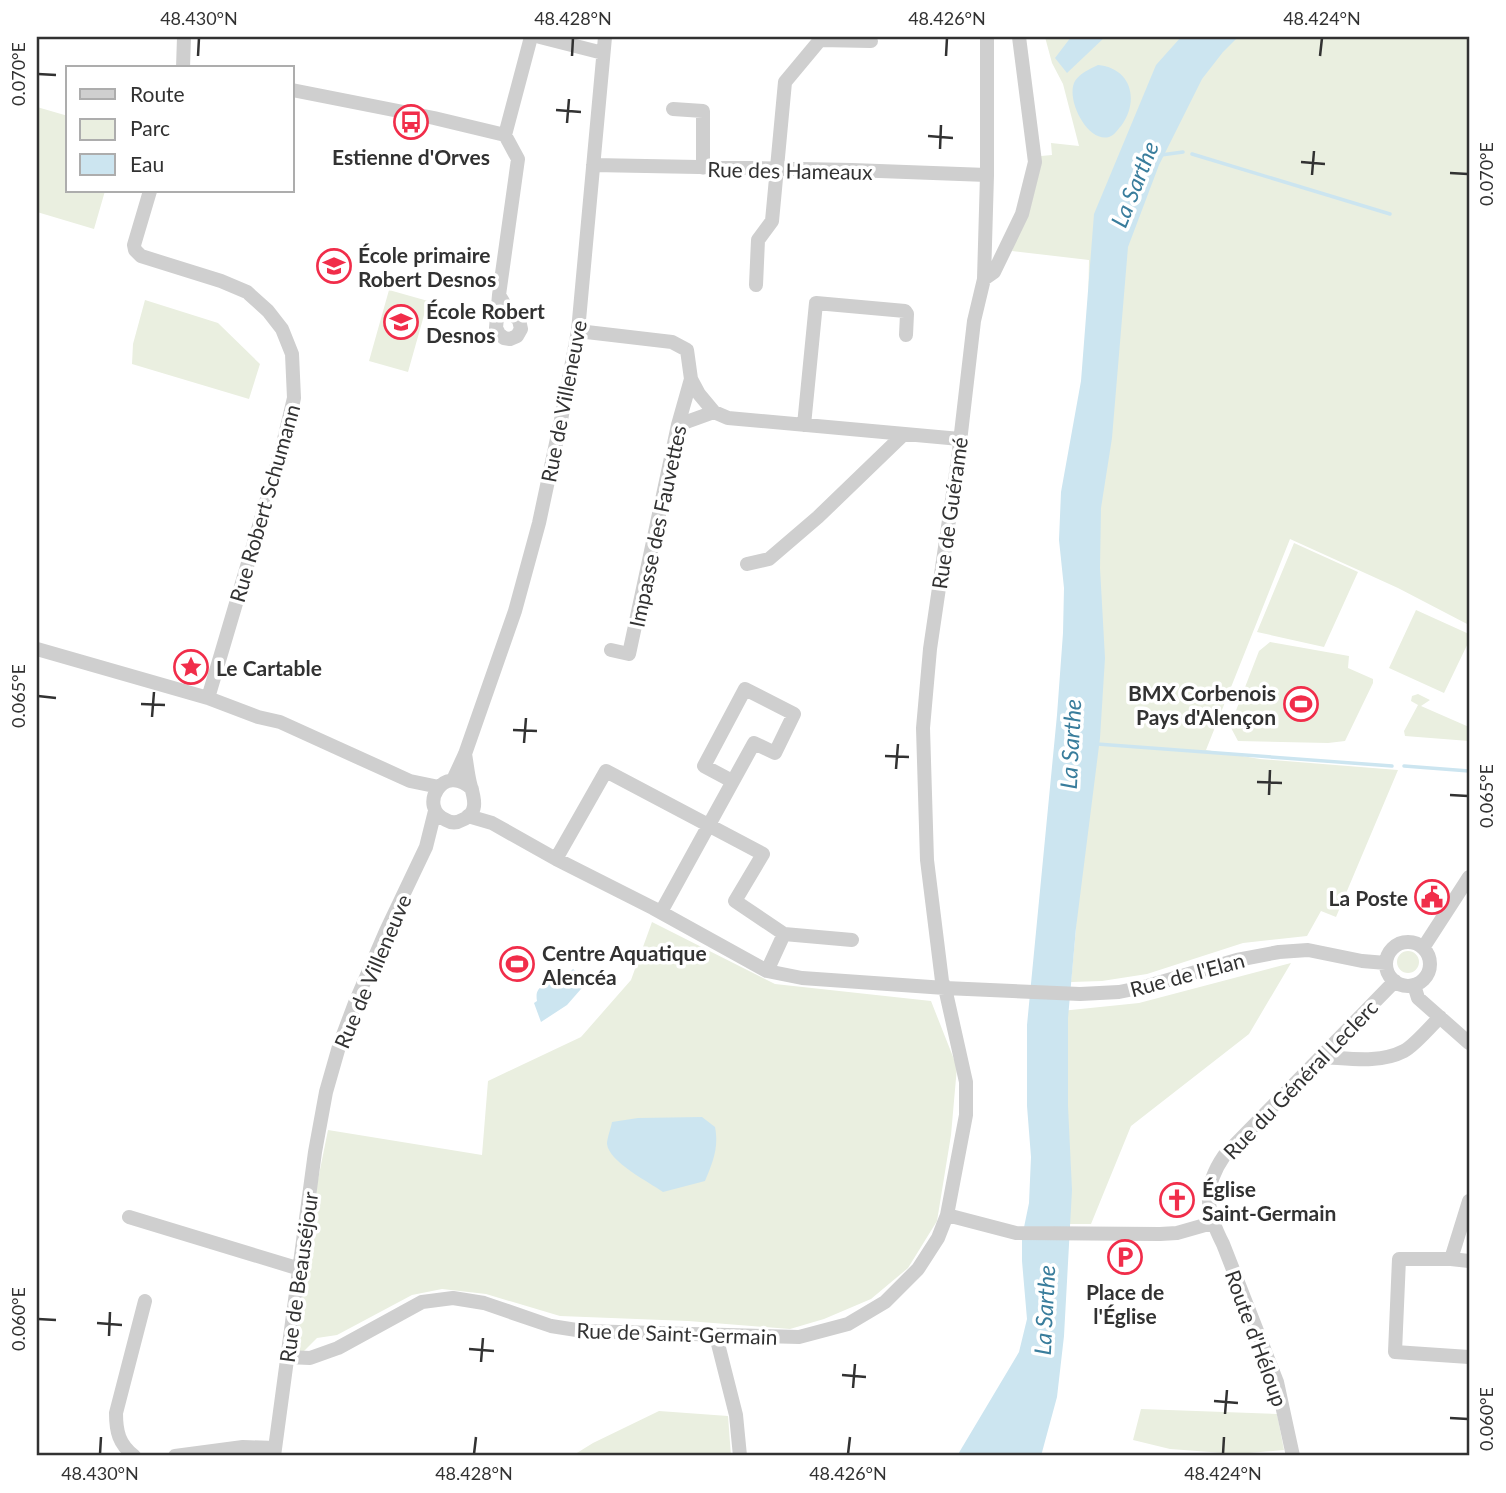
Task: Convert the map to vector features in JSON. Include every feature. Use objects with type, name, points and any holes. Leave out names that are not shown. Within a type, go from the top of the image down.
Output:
[{"type":"street","points":[[183,66],[184,37]]},
{"type":"street","points":[[499,295],[518,159],[505,135],[531,37]]},
{"type":"street","points":[[540,37],[603,53]]},
{"type":"street","name":"Rue de Villeneuve","points":[[453,780],[465,754],[515,611],[536,535],[558,433],[578,331],[605,37]]},
{"type":"street","name":"Rue de Guéramé","points":[[945,988],[941,974],[928,860],[923,728],[930,649],[974,321],[984,279],[987,175],[986,37]]},
{"type":"street","points":[[984,279],[994,272],[1022,214],[1035,162],[1019,37]]},
{"type":"street","points":[[757,285],[758,240],[772,221],[785,82],[820,40],[871,41]]},
{"type":"street","points":[[294,90],[505,135]]},
{"type":"street","points":[[673,109],[703,111],[702,168]]},
{"type":"street","name":"Rue des Hameaux","points":[[593,165],[987,175]]},
{"type":"street","name":"Rue Robert Schumann","points":[[150,192],[135,250],[141,256],[247,292],[268,311],[282,329],[292,354],[294,398],[282,448],[209,693]]},
{"type":"street","points":[[804,425],[816,303],[905,311],[908,314],[906,335]]},
{"type":"street","points":[[578,331],[672,342],[687,350],[691,379],[699,394],[714,412],[728,418],[960,439]]},
{"type":"street","name":"Impasse des Fauvettes","points":[[611,650],[629,654],[678,425],[691,379]]},
{"type":"street","points":[[678,425],[714,412]]},
{"type":"street","points":[[747,564],[769,559],[904,435]]},
{"type":"street","points":[[37,649],[125,674],[209,693],[258,717],[280,722],[410,781],[436,799],[444,820],[466,814]]},
{"type":"street","points":[[661,912],[754,743],[775,752],[794,714],[746,689],[704,766],[732,781]]},
{"type":"street","name":"Rue de Villeneuve","points":[[465,754],[471,789]]},
{"type":"street","points":[[556,859],[606,771],[763,854],[735,901],[784,934],[852,940]]},
{"type":"street","points":[[447,781],[460,781],[471,789],[475,799],[466,814],[426,847],[436,799],[447,781]]},
{"type":"street","name":"Rue de l'Elan","points":[[466,814],[492,823],[767,971],[802,978],[1080,994],[1144,988],[1237,960],[1279,952],[1308,950],[1386,963]]},
{"type":"street","name":"Rue de Villeneuve","points":[[325,1097],[340,1043],[355,1003],[426,847]]},
{"type":"street","points":[[1423,948],[1469,877]]},
{"type":"street","points":[[767,971],[784,934]]},
{"type":"street","points":[[1403,943],[1413,943],[1423,948],[1430,961],[1429,969],[1421,981],[1414,985],[1404,985],[1395,981],[1388,973],[1388,954],[1403,943]]},
{"type":"street","name":"Rue du Général Leclerc","points":[[1212,1223],[1210,1182],[1224,1156],[1395,981]]},
{"type":"street","points":[[1414,985],[1418,998],[1469,1043]]},
{"type":"street","name":"Rue de Saint-Germain","points":[[287,1357],[310,1358],[338,1348],[422,1302],[453,1298],[484,1303],[551,1326],[583,1331],[799,1337],[848,1324],[885,1303],[918,1269],[938,1238],[947,1215],[966,1115],[966,1082],[945,988]]},
{"type":"street","points":[[1322,1057],[1385,1058],[1406,1051],[1440,1017]]},
{"type":"street","name":"Rue de Beauséjour","points":[[274,1452],[325,1097]]},
{"type":"street","points":[[1451,1259],[1469,1201]]},
{"type":"street","points":[[947,1215],[1016,1233],[1177,1233],[1212,1223]]},
{"type":"street","points":[[129,1217],[300,1269]]},
{"type":"street","name":"Route d'Héloup","points":[[1212,1223],[1223,1244],[1277,1382],[1293,1456]]},
{"type":"street","points":[[1469,1261],[1399,1259],[1395,1352],[1469,1357]]},
{"type":"street","points":[[134,1456],[120,1443],[116,1429],[116,1413],[145,1301]]},
{"type":"street","points":[[716,1336],[736,1415],[740,1456]]},
{"type":"street","points":[[175,1456],[243,1447],[274,1452]]},
{"type":"green space","points":[[1045,37],[1469,37],[1469,625],[1398,588],[1290,539],[1206,750],[1260,759],[1398,770],[1336,917],[1321,911],[1307,936],[1243,943],[1147,974],[1102,981],[1071,982],[1076,928],[1089,260],[1012,251],[1041,156],[1052,155],[1051,143],[1079,146],[1063,84],[1052,63]]},
{"type":"green space","points":[[37,107],[66,115],[66,192],[105,192],[94,229],[37,212]]},
{"type":"green space","points":[[389,290],[428,301],[408,372],[369,361]]},
{"type":"green space","points":[[145,300],[218,323],[260,364],[249,399],[132,364],[133,344]]},
{"type":"green space","points":[[1294,543],[1358,572],[1324,647],[1257,632]]},
{"type":"green space","points":[[1416,610],[1469,634],[1469,641],[1444,693],[1389,668]]},
{"type":"green space","name":"BMX Corbenois Pays d'Alençon","points":[[1270,642],[1349,656],[1348,668],[1373,679],[1345,741],[1238,741],[1230,726],[1259,651]]},
{"type":"green space","points":[[1418,694],[1430,700],[1421,706],[1469,727],[1469,741],[1405,736],[1404,731],[1418,705],[1411,701],[1412,696]]},
{"type":"green space","points":[[652,922],[775,984],[931,1001],[957,1067],[951,1135],[937,1221],[908,1268],[871,1299],[824,1319],[790,1329],[688,1321],[560,1316],[486,1294],[442,1289],[412,1295],[337,1335],[317,1338],[299,1356],[287,1357],[300,1269],[328,1130],[482,1155],[488,1081],[581,1037],[631,980]]},
{"type":"green space","points":[[1408,951],[1416,954],[1419,962],[1416,970],[1408,973],[1400,970],[1397,962],[1400,954]]},
{"type":"green space","points":[[1291,963],[1249,1034],[1131,1126],[1091,1224],[1065,1224],[1061,1011],[1139,1003]]},
{"type":"green space","points":[[1141,1409],[1277,1414],[1284,1450],[1237,1454],[1170,1449],[1133,1440]]},
{"type":"green space","points":[[659,1411],[728,1416],[731,1456],[572,1456],[593,1443]]},
{"type":"water","points":[[1071,37],[1105,37],[1067,73],[1055,58]]},
{"type":"water","name":"La Sarthe","points":[[1181,37],[1238,37],[1202,79],[1159,165],[1128,247],[1112,438],[1101,508],[1100,568],[1105,658],[1100,738],[1076,928],[1068,1018],[1072,1190],[1064,1336],[1057,1397],[1041,1456],[957,1456],[1019,1352],[1027,1319],[1022,1237],[1029,1203],[1031,1157],[1027,1106],[1027,1025],[1063,633],[1064,588],[1059,540],[1061,492],[1081,381],[1094,214],[1156,65]]},
{"type":"water","points":[[1098,65],[1118,72],[1125,79],[1131,96],[1127,116],[1109,137],[1101,137],[1086,126],[1073,98],[1077,78]]},
{"type":"water","points":[[573,969],[588,981],[567,1005],[541,1022],[534,1003],[537,1001],[537,991]]},
{"type":"water","points":[[702,1117],[715,1127],[716,1134],[714,1154],[705,1181],[663,1192],[622,1164],[609,1151],[607,1144],[612,1122],[638,1118]]},
{"type":"waterway","name":"La Sarthe","points":[[1161,155],[1183,152]]},
{"type":"waterway","points":[[1192,154],[1390,214]]},
{"type":"waterway","points":[[1097,744],[1392,766]]},
{"type":"waterway","points":[[1404,766],[1469,771]]},
{"type":"place","name":"Estienne d'Orves","points":[[411,122]]},
{"type":"place","name":"École primaire Robert Desnos","points":[[334,266]]},
{"type":"place","name":"École Robert Desnos","points":[[401,322]]},
{"type":"place","name":"Le Cartable","points":[[191,667]]},
{"type":"place","name":"BMX Corbenois Pays d'Alençon","points":[[1301,704]]},
{"type":"place","name":"La Poste","points":[[1432,897]]},
{"type":"place","name":"Centre Aquatique Alencéa","points":[[517,964]]},
{"type":"place","name":"Église Saint-Germain","points":[[1177,1200]]},
{"type":"place","name":"Place de l'Église","points":[[1125,1257]]}]
